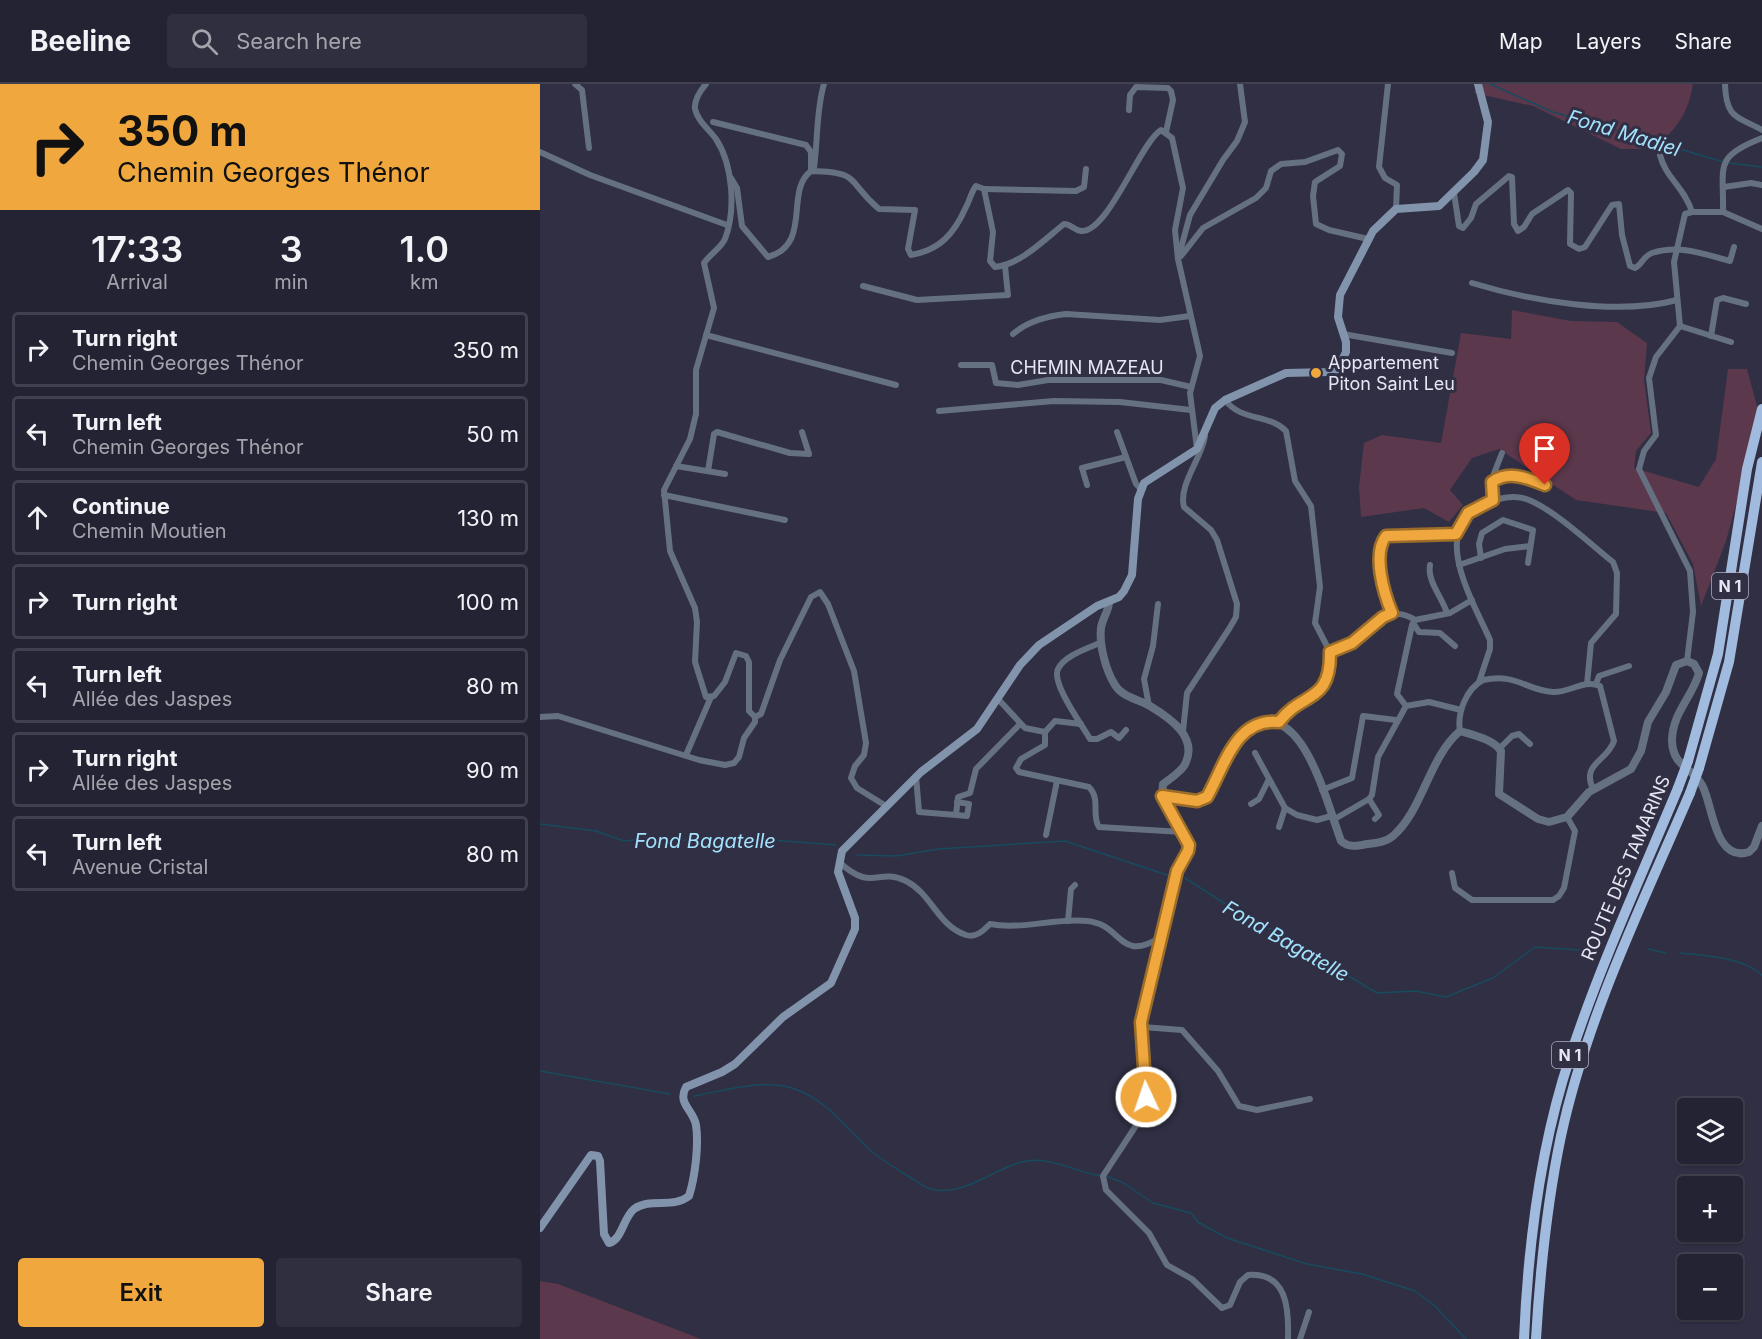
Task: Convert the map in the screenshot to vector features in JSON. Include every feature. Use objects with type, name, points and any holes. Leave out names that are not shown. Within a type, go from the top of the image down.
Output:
[{"type":"highway","name":"ROUTE DES TAMARINS","points":[[1524,1339],[1536,1210],[1550,1132],[1569,1059],[1612,941],[1678,788],[1718,654],[1747,470],[1762,409]]},
{"type":"highway","name":"ROUTE DES TAMARINS","points":[[1536,1339],[1548,1214],[1562,1135],[1607,987],[1699,768],[1729,662],[1762,462]]},
{"type":"main road","points":[[540,1228],[591,1155],[598,1156],[600,1161],[604,1234],[609,1243],[616,1239],[628,1215],[640,1205],[654,1202],[676,1203],[689,1196],[696,1133],[695,1121],[682,1101],[683,1093],[686,1087],[735,1064],[783,1017],[831,983],[855,929],[855,918],[841,882],[838,861],[842,851],[916,776],[943,752],[977,729],[1020,665],[1039,645],[1097,606],[1109,602],[1124,591],[1132,575],[1141,489],[1155,474],[1197,449],[1215,408],[1225,400],[1286,373],[1330,372],[1338,369],[1346,352],[1338,317],[1340,296],[1368,239],[1380,223],[1396,209],[1434,207],[1454,193],[1479,166],[1484,154],[1488,122],[1478,84]]},
{"type":"street","points":[[575,84],[582,90],[589,148]]},
{"type":"street","points":[[706,84],[699,92],[695,107],[699,120],[723,151],[732,193],[725,239],[710,253],[705,263],[714,308],[696,370],[696,414],[690,439],[664,495],[670,550],[695,608],[697,673],[702,691],[706,697],[711,697]]},
{"type":"street","points":[[730,177],[737,188],[742,226],[768,257],[775,255],[792,240],[802,183],[813,171],[818,138],[817,115],[824,84]]},
{"type":"street","points":[[1179,259],[1190,215],[1223,160],[1238,141],[1245,122],[1240,84]]},
{"type":"street","points":[[1388,84],[1379,167],[1386,178],[1397,185],[1396,209]]},
{"type":"street","points":[[1725,84],[1728,108],[1735,118],[1762,130]]},
{"type":"street","points":[[1129,110],[1130,95],[1136,87],[1168,88],[1172,91],[1173,100],[1166,132]]},
{"type":"street","points":[[713,122],[807,145],[811,152],[813,171]]},
{"type":"street","points":[[984,189],[993,232],[990,261],[995,267],[1005,266],[1052,236],[1064,224],[1082,231],[1093,228],[1124,187],[1154,135],[1161,130],[1172,138],[1183,188],[1176,217],[1179,259],[1200,356],[1191,387],[1191,410],[1197,449]]},
{"type":"street","points":[[1723,212],[1723,170],[1728,158],[1734,150],[1762,138]]},
{"type":"street","points":[[1179,259],[1203,228],[1256,198],[1266,188],[1271,171],[1281,164],[1305,162],[1338,150],[1342,154],[1340,166],[1315,183],[1313,196],[1316,224],[1329,230],[1368,239]]},
{"type":"street","points":[[540,153],[590,175],[727,225]]},
{"type":"street","points":[[1660,155],[1664,168],[1688,195],[1692,212]]},
{"type":"street","points":[[813,171],[840,172],[849,176],[879,209],[915,210],[908,249],[911,255],[936,249],[965,210],[971,191],[976,186],[984,189],[1076,191],[1084,187],[1086,169]]},
{"type":"street","points":[[1454,193],[1459,226],[1463,228],[1467,226],[1476,204],[1509,176],[1514,181],[1514,224],[1518,231],[1524,227],[1532,214],[1568,190],[1571,193],[1570,244],[1574,248],[1585,247],[1616,203],[1621,210],[1622,235],[1632,268],[1638,268],[1651,253],[1675,249],[1687,249],[1730,261],[1734,247]]},
{"type":"street","points":[[1724,188],[1751,183],[1762,185]]},
{"type":"street","points":[[1687,661],[1693,612],[1690,571],[1639,469],[1644,451],[1656,435],[1649,378],[1651,367],[1680,326],[1675,249],[1685,214],[1723,212],[1762,229]]},
{"type":"street","points":[[863,286],[917,300],[1008,295],[1005,266]]},
{"type":"street","points":[[1472,283],[1519,294],[1589,304],[1634,307],[1677,300]]},
{"type":"street","points":[[1711,336],[1717,300],[1723,298],[1746,304]]},
{"type":"street","points":[[1013,334],[1023,326],[1059,315],[1160,320],[1190,316]]},
{"type":"street","points":[[1680,326],[1731,342]]},
{"type":"street","points":[[1343,334],[1452,352]]},
{"type":"street","points":[[706,335],[896,385]]},
{"type":"street","name":"CHEMIN MAZEAU","points":[[961,365],[992,365],[996,383],[1018,385],[1048,380],[1161,380],[1191,387]]},
{"type":"street","points":[[888,383],[888,393]]},
{"type":"street","points":[[939,411],[1054,400],[1120,402],[1191,410]]},
{"type":"street","points":[[1225,400],[1233,411],[1280,425],[1286,431],[1295,481],[1311,506],[1320,587],[1315,623],[1330,652],[1327,681],[1318,693],[1286,712],[1279,722]]},
{"type":"street","points":[[708,471],[714,434],[717,432],[790,453],[809,454],[802,432]]},
{"type":"street","points":[[1118,432],[1136,484],[1141,489]]},
{"type":"street","points":[[1206,432],[1203,450],[1188,481],[1183,503],[1184,507],[1211,530],[1217,540],[1233,589],[1236,610],[1229,629],[1187,693],[1183,731],[1188,750],[1186,760],[1183,768],[1164,784],[1162,796],[1189,845],[1177,871],[1142,1027],[1146,1097],[1143,1115],[1103,1176],[1106,1190],[1149,1233],[1167,1265],[1192,1279],[1222,1308],[1230,1305],[1240,1282],[1248,1275],[1270,1277],[1280,1285],[1284,1293],[1288,1339]]},
{"type":"street","points":[[1493,500],[1492,482],[1502,453]]},
{"type":"street","points":[[1087,485],[1082,468],[1126,457]]},
{"type":"street","points":[[676,466],[725,474]]},
{"type":"street","points":[[1492,482],[1510,475],[1545,485]]},
{"type":"street","points":[[664,495],[785,520]]},
{"type":"street","points":[[1162,796],[1190,801],[1207,797],[1236,742],[1254,725],[1265,720],[1279,722],[1302,745],[1341,842],[1351,847],[1381,842],[1392,837],[1403,824],[1446,746],[1460,731],[1461,710],[1479,682],[1490,649],[1490,640],[1460,566],[1456,534],[1468,513],[1493,500],[1517,498],[1540,506],[1613,562],[1617,573],[1616,614],[1591,644],[1587,684]]},
{"type":"street","points":[[1481,558],[1479,544],[1482,533],[1503,520],[1533,530],[1528,563]]},
{"type":"street","points":[[1392,613],[1384,581],[1382,542],[1386,536],[1456,534]]},
{"type":"street","points":[[1460,566],[1505,549],[1530,546]]},
{"type":"street","points":[[1430,565],[1431,580],[1447,613]]},
{"type":"street","points":[[540,717],[558,716],[715,764],[734,763],[739,757],[744,738],[755,722],[755,717],[766,708],[780,660],[811,597],[820,592],[828,604],[859,689],[866,743],[864,754],[850,778],[857,788],[886,806]]},
{"type":"street","points":[[1414,622],[1447,613],[1472,600]]},
{"type":"street","points":[[1109,602],[1101,626],[1102,642],[1116,687],[1122,694],[1149,706],[1183,731]]},
{"type":"street","points":[[1149,706],[1144,679],[1153,646],[1158,604]]},
{"type":"street","points":[[1330,652],[1352,643],[1383,617],[1392,613],[1414,622],[1421,633],[1440,633],[1455,646]]},
{"type":"street","points":[[1406,706],[1397,694],[1414,622]]},
{"type":"street","points":[[1102,642],[1076,654],[1058,670],[1057,682],[1093,741],[1111,732],[1119,738],[1126,730]]},
{"type":"street","points":[[686,755],[711,697],[725,682],[736,653],[746,656],[749,662],[749,711],[755,717]]},
{"type":"street","points":[[1460,731],[1480,738],[1499,749],[1501,758],[1499,794],[1538,819],[1549,822],[1567,817],[1593,789],[1631,769],[1641,751],[1648,722],[1666,692],[1676,665],[1687,661],[1694,664],[1699,673],[1674,722],[1673,753],[1701,783],[1717,832],[1725,845],[1734,853],[1749,852],[1754,847],[1762,826]]},
{"type":"street","points":[[1596,684],[1599,676],[1629,666]]},
{"type":"street","points":[[1479,682],[1492,678],[1517,679],[1551,692],[1562,692],[1587,684],[1596,684],[1604,691],[1614,741],[1612,748],[1590,771],[1588,778],[1593,789]]},
{"type":"street","points":[[998,699],[1025,728],[1045,732]]},
{"type":"street","points":[[1254,753],[1285,808],[1297,815],[1317,820],[1332,818],[1369,800],[1373,791],[1376,763],[1396,720],[1406,706],[1429,702],[1461,710]]},
{"type":"street","points":[[1322,790],[1352,778],[1363,716],[1396,720]]},
{"type":"street","points":[[1082,724],[1055,721],[1045,732],[1045,745],[1022,759],[1016,768],[1026,775],[1083,785],[1093,791],[1097,825],[1100,827],[1182,832]]},
{"type":"street","points":[[956,815],[958,797],[970,794],[976,769],[1020,724]]},
{"type":"street","points":[[1499,749],[1512,736],[1519,734],[1530,744]]},
{"type":"street","points":[[916,776],[919,812],[968,816],[969,804],[957,802]]},
{"type":"street","points":[[1046,835],[1057,781]]},
{"type":"street","points":[[1251,804],[1259,799],[1268,781]]},
{"type":"street","points":[[1369,800],[1379,815],[1375,819]]},
{"type":"street","points":[[1279,826],[1285,808]]},
{"type":"street","points":[[1452,873],[1455,888],[1472,900],[1553,900],[1560,896],[1564,888],[1575,831],[1567,817]]},
{"type":"street","points":[[838,861],[856,876],[868,880],[887,876],[904,880],[924,892],[940,919],[970,936],[977,935],[990,924],[1004,927],[1090,921],[1108,929],[1122,942],[1134,948],[1146,946],[1161,937]]},
{"type":"street","points":[[1068,921],[1071,889],[1075,885]]},
{"type":"street","points":[[1142,1027],[1182,1030],[1218,1071],[1239,1106],[1257,1110],[1310,1099]]},
{"type":"street","points":[[1300,1339],[1309,1312]]},
{"type":"shaded area","points":[[1478,84],[1693,84],[1688,104],[1680,120],[1655,149],[1621,149],[1533,106],[1474,93]]},
{"type":"shaded area","points":[[1512,310],[1571,321],[1617,322],[1647,343],[1644,380],[1651,433],[1636,451],[1634,468],[1699,487],[1716,459],[1728,369],[1747,369],[1760,417],[1726,541],[1701,606],[1693,564],[1666,513],[1576,500],[1499,449],[1472,458],[1450,490],[1463,505],[1449,522],[1424,508],[1361,517],[1359,487],[1364,443],[1382,435],[1441,443],[1461,333],[1511,339]]},
{"type":"shaded area","points":[[540,1281],[558,1284],[701,1339],[540,1339]]},
{"type":"waterway","name":"Fond Madiel","points":[[1490,84],[1553,112],[1724,162]]},
{"type":"waterway","name":"Fond Madiel","points":[[1729,163],[1762,167]]},
{"type":"waterway","name":"Fond Bagatelle","points":[[540,824],[596,831],[624,841],[660,837],[691,841],[735,837],[836,845]]},
{"type":"waterway","name":"Fond Bagatelle","points":[[857,855],[896,856],[939,849],[1065,841],[1173,877]]},
{"type":"waterway","name":"Fond Bagatelle","points":[[1185,878],[1224,903],[1243,921],[1271,929],[1377,993],[1415,991],[1446,997],[1493,978],[1535,947],[1593,951]]},
{"type":"waterway","name":"Fond Bagatelle","points":[[1648,949],[1666,953]]},
{"type":"waterway","name":"Fond Bagatelle","points":[[1680,953],[1734,961],[1762,975]]},
{"type":"waterway","points":[[540,1071],[670,1094]]},
{"type":"waterway","points":[[694,1096],[761,1085],[784,1086],[798,1090],[832,1112],[879,1157],[932,1189],[948,1190],[970,1185],[1011,1165],[1032,1160],[1052,1162],[1101,1176]]},
{"type":"waterway","points":[[1106,1176],[1122,1182],[1153,1203],[1191,1213],[1198,1222],[1227,1238],[1307,1264],[1362,1274],[1415,1291],[1435,1306],[1466,1339]]},
{"type":"place","name":"Appartement Piton Saint Leu","points":[[1316,373]]},
{"type":"route","points":[[1146,1097],[1141,1022],[1177,871],[1186,857],[1189,845],[1162,796],[1197,801],[1207,797],[1236,742],[1254,725],[1265,720],[1279,722],[1286,712],[1318,693],[1327,681],[1330,652],[1352,643],[1383,617],[1392,613],[1387,600],[1380,559],[1382,542],[1386,536],[1456,534],[1468,513],[1493,500],[1492,482],[1499,478],[1510,475],[1526,477],[1545,485]]}]
